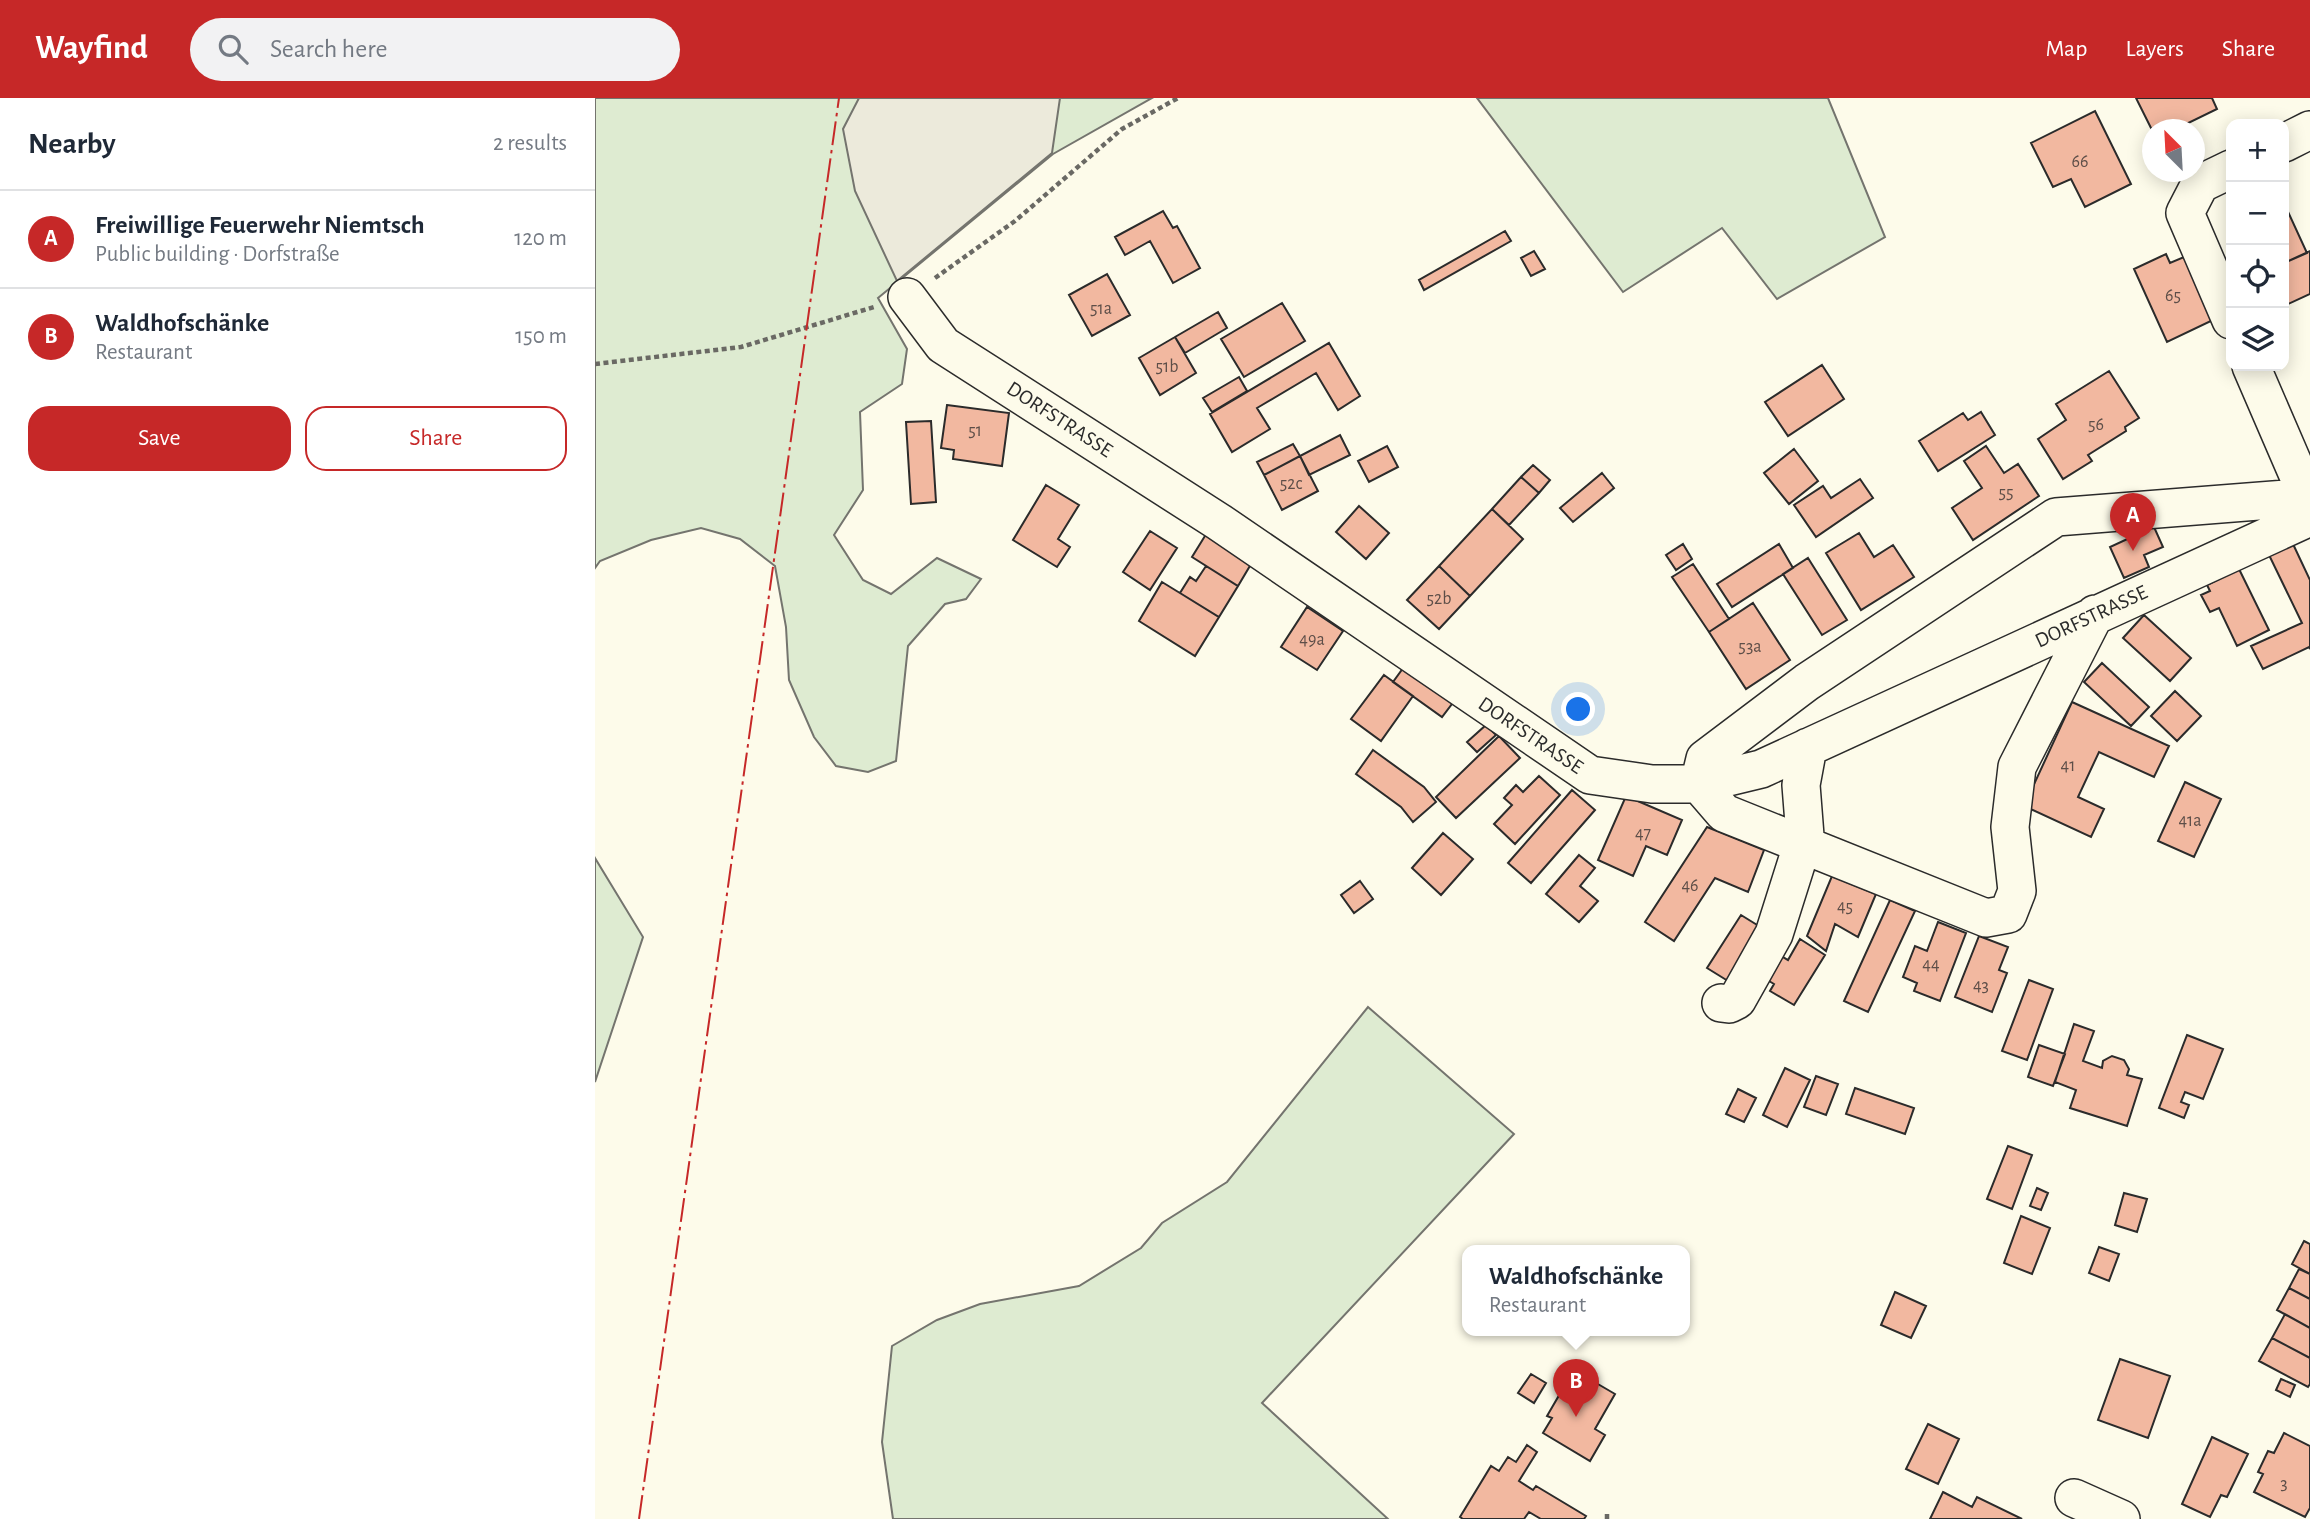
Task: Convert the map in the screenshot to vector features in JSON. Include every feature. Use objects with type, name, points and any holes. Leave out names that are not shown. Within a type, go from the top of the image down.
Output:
[{"type":"street","points":[[2289,140],[2310,130]]},
{"type":"street","points":[[2226,171],[2200,184],[2185,213],[2226,308]]},
{"type":"street","name":"DORFSTRASSE","points":[[907,297],[943,345],[1219,522],[1590,775],[1652,784],[1699,784],[1761,769],[2095,614],[2309,504]]},
{"type":"street","points":[[2095,614],[2017,767],[2010,827],[2017,891],[2008,914],[1986,918],[1724,813],[1699,784],[1705,760],[1807,682],[2056,517],[2309,504],[2253,371]]},
{"type":"street","points":[[1721,1003],[1729,1004],[1737,1000],[1775,934],[1805,836],[1801,785],[1808,747]]},
{"type":"street","points":[[2074,1497],[2121,1519]]},
{"type":"path","points":[[595,364],[741,347],[907,297],[1015,222],[1122,129],[1178,98]]},
{"type":"green space","points":[[595,98],[1152,98],[1053,154],[878,298],[907,349],[902,384],[860,412],[863,490],[834,535],[863,580],[891,594],[937,558],[981,579],[966,599],[945,604],[908,646],[896,761],[868,772],[836,766],[814,737],[789,680],[786,627],[775,566],[740,539],[701,528],[651,540],[600,561],[595,568]]},
{"type":"green space","points":[[1477,98],[1828,98],[1885,237],[1777,299],[1722,228],[1623,292]]},
{"type":"green space","points":[[595,858],[643,937],[595,1082]]},
{"type":"green space","points":[[1368,1007],[1514,1134],[1262,1403],[1388,1519],[893,1519],[882,1442],[892,1346],[937,1320],[980,1304],[1079,1286],[1141,1248],[1162,1223],[1227,1182]]},
{"type":"shaded area","points":[[859,98],[1060,98],[1052,153],[897,281],[855,191],[843,129]]},
{"type":"building","points":[[2136,98],[2212,98],[2217,109],[2197,119],[2146,119]]},
{"type":"building","points":[[2095,111],[2131,184],[2085,207],[2071,179],[2053,187],[2031,143]]},
{"type":"building","points":[[1163,211],[1173,228],[1177,226],[1200,268],[1173,283],[1150,241],[1125,255],[1115,237]]},
{"type":"building","points":[[2289,214],[2307,253],[2289,261]]},
{"type":"building","points":[[1505,231],[1511,241],[1424,290],[1419,280]]},
{"type":"building","points":[[1534,251],[1545,269],[1531,276],[1521,258]]},
{"type":"building","points":[[2310,251],[2310,294],[2289,304],[2289,261]]},
{"type":"building","points":[[2166,254],[2170,263],[2184,257],[2213,320],[2167,342],[2134,269]]},
{"type":"building","points":[[1107,274],[1130,315],[1092,336],[1069,295]]},
{"type":"building","points":[[1282,303],[1305,341],[1244,377],[1221,339]]},
{"type":"building","points":[[1218,312],[1227,328],[1185,353],[1175,337]]},
{"type":"building","points":[[1175,337],[1196,373],[1160,395],[1139,358]]},
{"type":"building","points":[[1329,343],[1360,396],[1338,410],[1316,373],[1257,408],[1270,429],[1232,452],[1210,414]]},
{"type":"building","points":[[1822,365],[1844,399],[1788,436],[1765,402]]},
{"type":"building","points":[[2109,371],[2139,418],[2125,427],[2126,431],[2088,455],[2092,461],[2063,479],[2038,439],[2066,420],[2056,404]]},
{"type":"building","points":[[1239,377],[1247,391],[1212,412],[1203,398]]},
{"type":"building","points":[[947,405],[1009,413],[1002,466],[953,459],[954,450],[941,448]]},
{"type":"building","points":[[1981,412],[1995,435],[1938,471],[1919,441],[1963,413],[1968,420]]},
{"type":"building","points":[[931,421],[936,502],[911,504],[906,422]]},
{"type":"building","points":[[1340,435],[1350,455],[1309,475],[1300,456]]},
{"type":"building","points":[[1293,444],[1300,456],[1264,475],[1257,462]]},
{"type":"building","points":[[1387,446],[1398,467],[1369,482],[1358,461]]},
{"type":"building","points":[[1986,446],[2004,473],[2018,464],[2039,496],[1973,540],[1952,508],[1982,488],[1964,461]]},
{"type":"building","points":[[1794,449],[1818,481],[1789,504],[1764,473]]},
{"type":"building","points":[[1300,456],[1318,491],[1282,510],[1264,475]]},
{"type":"building","points":[[1533,465],[1550,480],[1539,493],[1521,477]]},
{"type":"building","points":[[1602,473],[1614,488],[1573,522],[1560,508]]},
{"type":"building","points":[[1521,477],[1539,493],[1509,525],[1492,509]]},
{"type":"building","points":[[1860,479],[1873,498],[1816,537],[1794,505],[1823,486],[1831,498]]},
{"type":"building","points":[[1046,485],[1079,505],[1058,539],[1070,547],[1057,567],[1013,540]]},
{"type":"building","points":[[1359,506],[1389,533],[1366,559],[1336,532]]},
{"type":"building","points":[[1492,509],[1523,539],[1470,596],[1439,566]]},
{"type":"building","points":[[2144,520],[2148,529],[2154,527],[2163,547],[2144,555],[2149,567],[2124,578],[2110,547],[2134,536],[2130,526]]},
{"type":"building","points":[[1150,531],[1177,548],[1150,590],[1123,572]]},
{"type":"building","points":[[1208,531],[1254,559],[1238,586],[1192,557]]},
{"type":"building","points":[[1859,533],[1874,557],[1893,545],[1914,577],[1861,610],[1826,553]]},
{"type":"building","points":[[1683,544],[1692,559],[1676,570],[1666,555]]},
{"type":"building","points":[[1779,544],[1793,568],[1732,607],[1717,584]]},
{"type":"building","points":[[2293,544],[2310,580],[2310,649],[2309,647],[2263,669],[2251,646],[2302,623],[2269,555]]},
{"type":"building","points":[[1808,558],[1847,620],[1822,635],[1783,574]]},
{"type":"building","points":[[1693,564],[1729,619],[1709,632],[1672,577]]},
{"type":"building","points":[[1206,566],[1238,586],[1219,617],[1180,593],[1190,577],[1196,581]]},
{"type":"building","points":[[1439,566],[1470,596],[1439,629],[1407,600]]},
{"type":"building","points":[[2239,569],[2269,630],[2237,646],[2219,608],[2210,612],[2201,595],[2210,591],[2207,585]]},
{"type":"building","points":[[1162,582],[1219,617],[1195,656],[1139,621]]},
{"type":"building","points":[[1753,603],[1790,660],[1746,689],[1709,632]]},
{"type":"building","points":[[1307,607],[1343,631],[1317,670],[1281,647]]},
{"type":"building","points":[[2144,615],[2191,658],[2170,681],[2123,638]]},
{"type":"building","points":[[1409,660],[1458,696],[1442,717],[1393,682]]},
{"type":"building","points":[[2102,663],[2149,707],[2131,726],[2084,682]]},
{"type":"building","points":[[1384,675],[1413,696],[1381,741],[1351,719]]},
{"type":"building","points":[[2175,691],[2201,716],[2177,741],[2151,716]]},
{"type":"building","points":[[2072,702],[2169,746],[2154,777],[2099,752],[2078,797],[2104,809],[2091,837],[2024,806]]},
{"type":"building","points":[[1486,725],[1496,735],[1477,752],[1467,742]]},
{"type":"building","points":[[1499,736],[1520,758],[1456,818],[1436,797]]},
{"type":"building","points":[[1373,750],[1424,787],[1436,802],[1413,822],[1401,807],[1356,774]]},
{"type":"building","points":[[1539,776],[1560,795],[1515,844],[1494,824],[1512,805],[1504,798],[1516,785],[1523,792]]},
{"type":"building","points":[[2185,782],[2221,799],[2194,857],[2158,841]]},
{"type":"building","points":[[1572,790],[1595,810],[1531,883],[1508,863]]},
{"type":"building","points":[[1626,796],[1682,820],[1667,855],[1646,846],[1633,876],[1598,860]]},
{"type":"building","points":[[1707,827],[1764,850],[1748,892],[1715,878],[1674,941],[1645,922]]},
{"type":"building","points":[[1443,833],[1473,859],[1441,895],[1412,868]]},
{"type":"building","points":[[1579,855],[1595,868],[1580,886],[1598,901],[1579,922],[1546,894]]},
{"type":"building","points":[[1832,876],[1876,894],[1858,937],[1835,924],[1826,951],[1807,936]]},
{"type":"building","points":[[1360,881],[1373,899],[1354,913],[1341,895]]},
{"type":"building","points":[[1890,900],[1915,911],[1868,1012],[1844,1001]]},
{"type":"building","points":[[1741,915],[1762,928],[1728,981],[1707,968]]},
{"type":"building","points":[[1938,922],[1966,933],[1940,1001],[1914,991],[1917,983],[1903,977],[1915,946],[1927,951]]},
{"type":"building","points":[[1979,936],[2008,947],[1999,970],[2007,973],[1992,1012],[1955,997]]},
{"type":"building","points":[[1800,939],[1825,955],[1794,1005],[1770,991],[1774,984],[1759,975],[1773,951],[1788,960]]},
{"type":"building","points":[[2029,980],[2053,989],[2027,1060],[2002,1051]]},
{"type":"building","points":[[2074,1024],[2094,1031],[2083,1061],[2102,1068],[2103,1061],[2112,1056],[2124,1060],[2129,1069],[2127,1075],[2142,1079],[2127,1126],[2070,1108],[2076,1090],[2055,1082]]},
{"type":"building","points":[[2187,1035],[2223,1049],[2203,1099],[2185,1092],[2181,1102],[2189,1105],[2184,1118],[2159,1108]]},
{"type":"building","points":[[2039,1045],[2065,1054],[2053,1086],[2028,1077]]},
{"type":"building","points":[[1785,1068],[1810,1080],[1787,1127],[1763,1115]]},
{"type":"building","points":[[1816,1076],[1838,1084],[1826,1115],[1804,1107]]},
{"type":"building","points":[[1855,1088],[1914,1108],[1905,1134],[1846,1114]]},
{"type":"building","points":[[1738,1089],[1756,1098],[1744,1122],[1726,1114]]},
{"type":"building","points":[[2008,1146],[2032,1155],[2012,1209],[1987,1199]]},
{"type":"building","points":[[2037,1188],[2048,1193],[2041,1210],[2030,1206]]},
{"type":"building","points":[[2124,1193],[2147,1199],[2137,1232],[2115,1225]]},
{"type":"building","points":[[2021,1216],[2050,1228],[2032,1274],[2004,1263]]},
{"type":"building","points":[[2304,1241],[2310,1244],[2310,1274],[2292,1264]]},
{"type":"building","points":[[2099,1247],[2119,1254],[2109,1281],[2089,1273]]},
{"type":"building","points":[[2299,1269],[2310,1274],[2310,1299],[2289,1288]]},
{"type":"building","points":[[2289,1288],[2310,1299],[2310,1328],[2277,1310]]},
{"type":"building","points":[[1895,1292],[1926,1306],[1911,1338],[1881,1325]]},
{"type":"building","points":[[2285,1314],[2310,1328],[2310,1358],[2272,1338]]},
{"type":"building","points":[[2272,1338],[2310,1358],[2308,1387],[2259,1361]]},
{"type":"building","points":[[2120,1359],[2170,1376],[2148,1438],[2098,1420]]},
{"type":"building","points":[[1579,1373],[1615,1394],[1595,1429],[1605,1435],[1590,1461],[1543,1433],[1552,1418],[1547,1416],[1561,1392],[1566,1395]]},
{"type":"building","points":[[1531,1374],[1546,1383],[1534,1403],[1518,1393]]},
{"type":"building","points":[[2281,1379],[2295,1385],[2290,1397],[2276,1390]]},
{"type":"building","points":[[1928,1424],[1959,1439],[1938,1484],[1906,1469]]},
{"type":"building","points":[[2284,1433],[2310,1446],[2310,1508],[2305,1517],[2254,1492],[2263,1474],[2258,1472],[2268,1451],[2274,1453]]},
{"type":"building","points":[[2212,1437],[2248,1454],[2227,1497],[2221,1495],[2210,1517],[2182,1504]]},
{"type":"building","points":[[1527,1445],[1537,1452],[1519,1481],[1533,1490],[1536,1486],[1586,1516],[1584,1519],[1541,1519],[1529,1512],[1524,1519],[1460,1517],[1491,1466],[1499,1471],[1508,1457],[1516,1462]]},
{"type":"building","points":[[1943,1492],[1972,1507],[1977,1497],[2022,1519],[1930,1519]]},
{"type":"power","points":[[639,1519],[839,98]]},
{"type":"place","name":"Freiwillige Feuerwehr Niemtsch","points":[[2133,551]]},
{"type":"place","name":"Waldhofschänke","points":[[1576,1417]]}]
